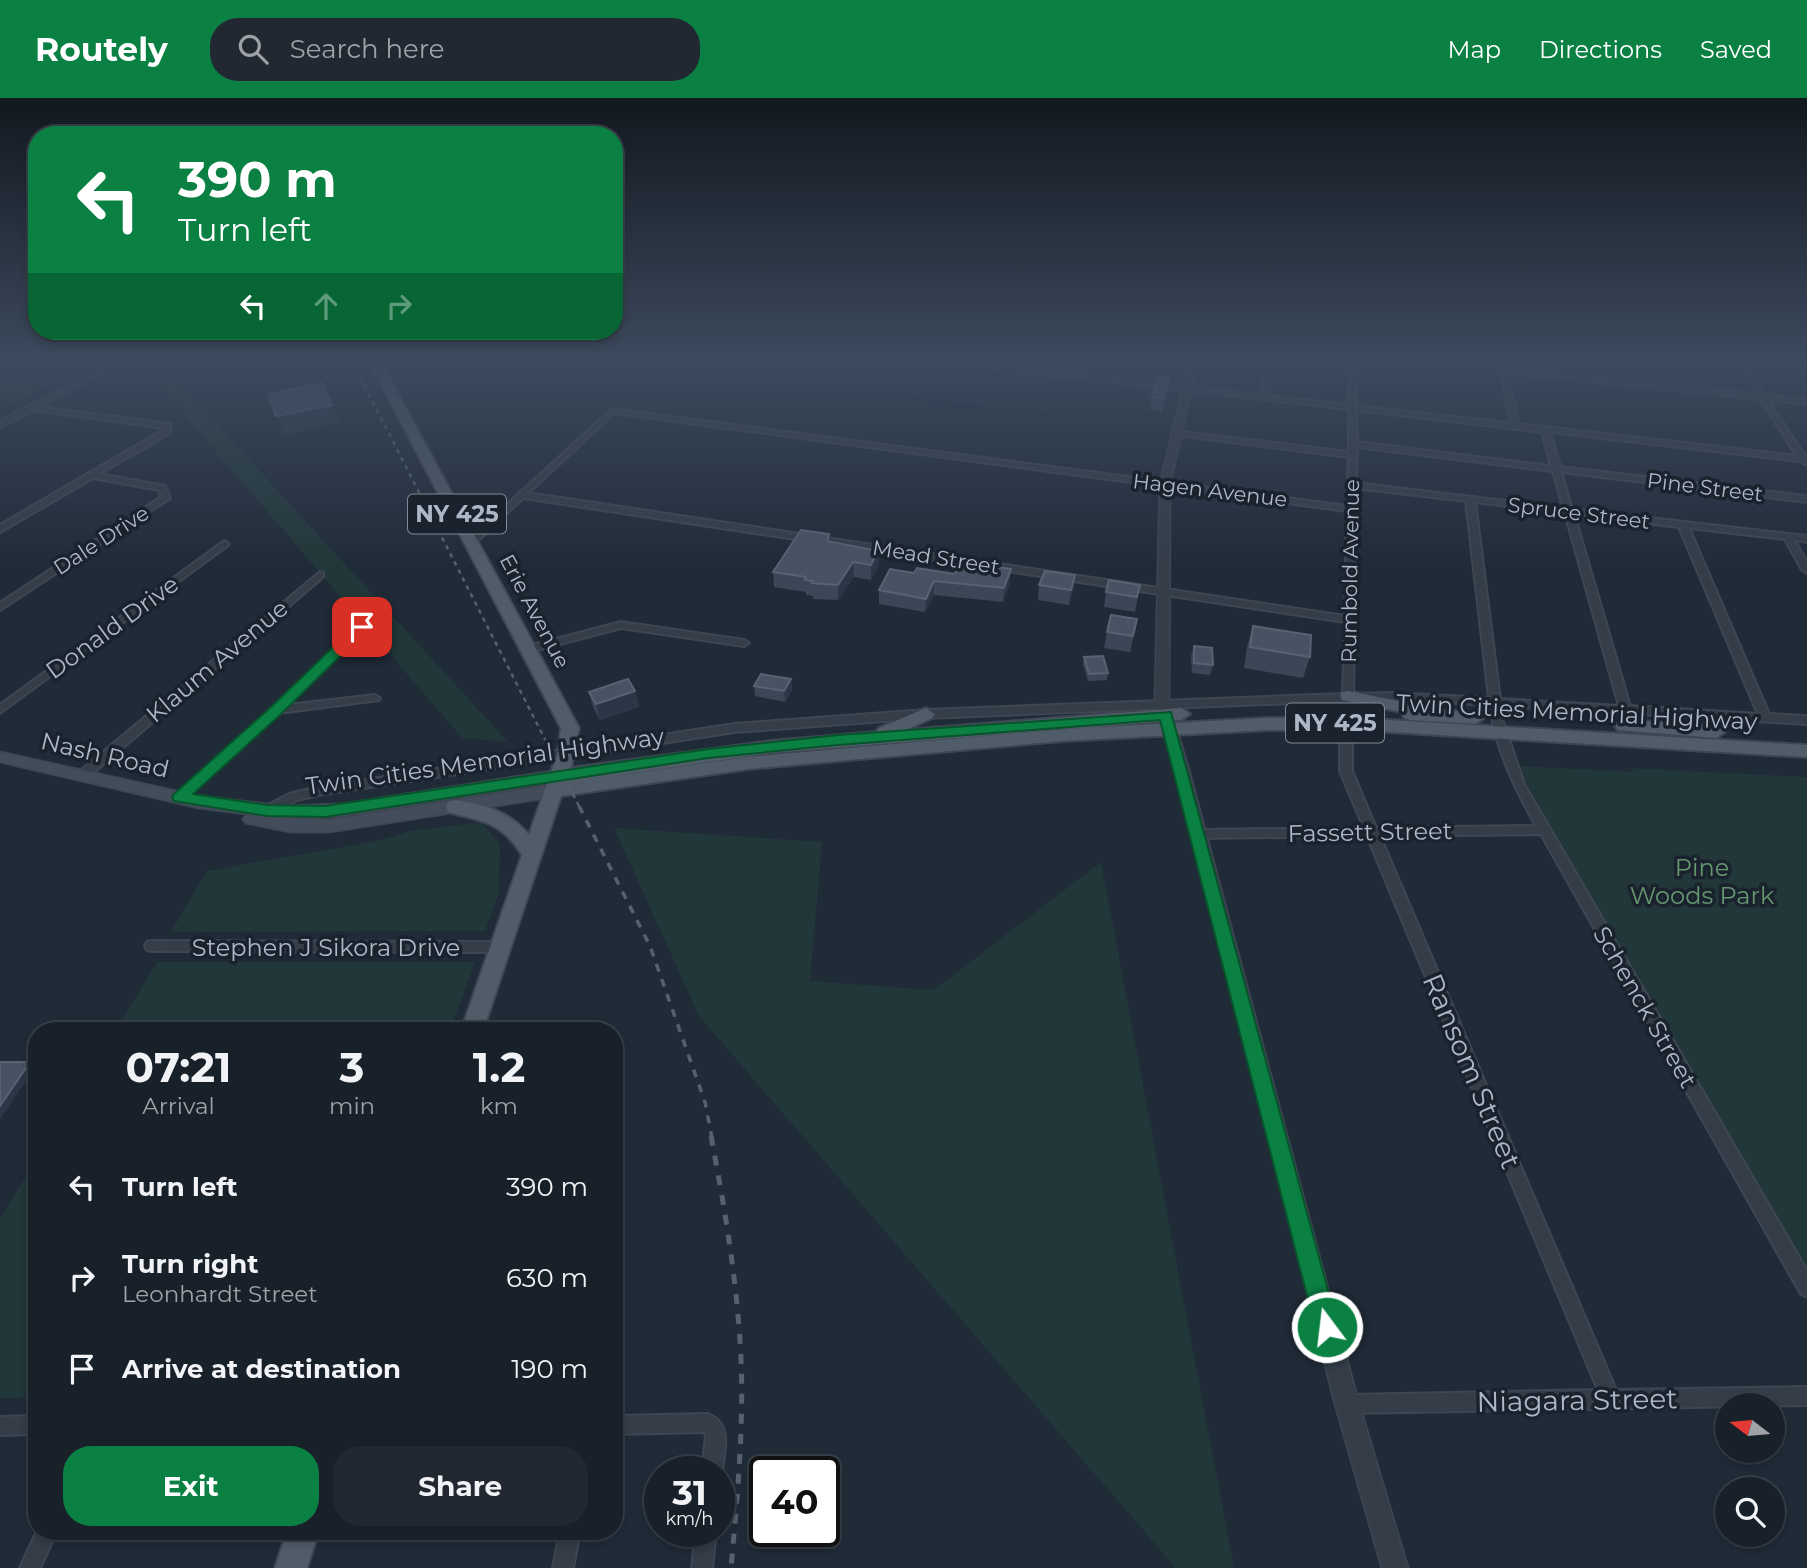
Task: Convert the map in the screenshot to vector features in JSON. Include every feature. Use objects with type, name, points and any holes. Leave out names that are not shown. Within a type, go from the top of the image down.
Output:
[{"type":"main road","name":"Erie Avenue","points":[[411,430],[570,728],[571,741],[475,1022]]},
{"type":"main road","points":[[1348,696],[1441,715]]},
{"type":"main road","points":[[1045,709],[1126,717]]},
{"type":"main road","name":"Twin Cities Memorial Highway","points":[[199,802],[234,814],[305,827],[350,824],[454,807],[556,783],[708,754],[1126,717],[1288,710],[1441,715],[1807,737]]},
{"type":"main road","points":[[871,738],[926,714]]},
{"type":"main road","name":"Twin Cities Memorial Highway","points":[[199,802],[267,811],[333,811],[556,783],[1166,716],[1310,723],[1497,718],[1807,751]]},
{"type":"main road","name":"Nash Road","points":[[0,757],[199,802]]},
{"type":"main road","points":[[454,807],[502,818],[514,828],[532,853]]},
{"type":"main road","points":[[291,1568],[300,1540]]},
{"type":"street","points":[[0,528],[167,430]]},
{"type":"street","name":"Hagen Avenue","points":[[522,495],[592,430]]},
{"type":"street","name":"Hagen Avenue","points":[[753,430],[1351,509]]},
{"type":"street","points":[[1177,430],[1165,484],[1163,591],[1166,716],[1347,1404],[1395,1568]]},
{"type":"street","name":"Rumbold Avenue","points":[[1348,696],[1353,430]]},
{"type":"street","points":[[1545,430],[1572,512],[1626,710]]},
{"type":"street","points":[[1550,430],[1805,462]]},
{"type":"street","points":[[1784,430],[1805,462]]},
{"type":"street","points":[[1176,433],[1353,455]]},
{"type":"street","points":[[1791,440],[1807,442]]},
{"type":"street","name":"Pine Street","points":[[1353,444],[1807,499]]},
{"type":"street","name":"Dale Drive","points":[[0,607],[166,498],[162,488],[90,475]]},
{"type":"street","name":"Spruce Street","points":[[1351,485],[1807,540]]},
{"type":"street","points":[[472,541],[522,495]]},
{"type":"street","name":"Mead Street","points":[[522,495],[1350,620]]},
{"type":"street","points":[[1470,500],[1497,718]]},
{"type":"street","points":[[1683,525],[1765,718]]},
{"type":"street","points":[[1789,539],[1807,570]]},
{"type":"street","name":"Donald Drive","points":[[0,710],[225,544]]},
{"type":"street","name":"Klaum Avenue","points":[[83,775],[320,575]]},
{"type":"street","points":[[529,649],[621,625],[744,643]]},
{"type":"street","points":[[180,797],[362,627]]},
{"type":"street","points":[[267,811],[287,799],[303,794],[567,752],[747,726],[926,714],[1045,709],[1166,716],[1348,696],[1497,718],[1626,710],[1807,720]]},
{"type":"street","points":[[276,710],[375,698]]},
{"type":"street","name":"Schenck Street","points":[[1497,718],[1518,784],[1542,830],[1807,1289]]},
{"type":"street","name":"Ransom Street","points":[[1346,740],[1346,771],[1611,1400]]},
{"type":"street","name":"Fassett Street","points":[[1198,834],[1542,830]]},
{"type":"street","name":"Stephen J Sikora Drive","points":[[152,946],[499,947]]},
{"type":"street","name":"Niagara Street","points":[[1347,1404],[1807,1396]]},
{"type":"street","points":[[623,1425],[708,1423],[716,1431],[714,1456]]},
{"type":"street","points":[[0,1426],[28,1425]]},
{"type":"street","points":[[30,1568],[43,1540]]},
{"type":"street","points":[[563,1568],[568,1540]]},
{"type":"street","points":[[702,1568],[704,1547]]},
{"type":"green space","points":[[197,430],[222,430],[508,742],[462,738]]},
{"type":"green space","name":"Pine Woods Park","points":[[1517,766],[1637,772],[1628,768],[1807,777],[1807,1285]]},
{"type":"green space","points":[[481,822],[500,844],[499,892],[485,931],[171,932],[207,871],[382,840],[410,831]]},
{"type":"green space","points":[[614,828],[822,842],[810,981],[934,990],[1101,862],[1234,1568],[1176,1568],[699,1016]]},
{"type":"green space","points":[[157,962],[475,962],[453,1022],[120,1022]]},
{"type":"green space","points":[[28,1173],[28,1389],[23,1398],[0,1398],[0,1219]]},
{"type":"building","points":[[801,530],[829,534],[827,541],[878,551],[871,565],[853,562],[838,585],[812,583],[813,581],[805,580],[806,577],[773,572]]},
{"type":"building","points":[[977,564],[1011,569],[1004,588],[934,581],[926,599],[879,590],[890,569],[914,573],[917,568],[955,574],[958,567],[975,570]]},
{"type":"building","points":[[1045,571],[1075,575],[1071,590],[1039,585]]},
{"type":"building","points":[[1109,580],[1140,585],[1137,597],[1106,592]]},
{"type":"building","points":[[1111,615],[1137,619],[1133,636],[1107,632]]},
{"type":"building","points":[[1253,626],[1311,635],[1310,657],[1250,647]]},
{"type":"building","points":[[1194,646],[1212,648],[1213,665],[1194,663]]},
{"type":"building","points":[[1103,656],[1108,673],[1089,674],[1084,657]]},
{"type":"building","points":[[761,674],[791,679],[784,691],[754,686]]},
{"type":"building","points":[[628,679],[635,691],[596,704],[589,692]]},
{"type":"building","points":[[0,1062],[28,1062],[28,1065],[0,1106]]},
{"type":"railway","points":[[387,430],[580,808]]},
{"type":"railway","points":[[579,806],[650,946],[705,1102],[712,1138]]},
{"type":"railway","points":[[711,1136],[731,1255],[741,1357],[740,1448],[731,1568]]},
{"type":"route","points":[[362,627],[180,797],[267,811],[325,812],[708,754],[838,740],[1166,715],[1327,1327]]}]
